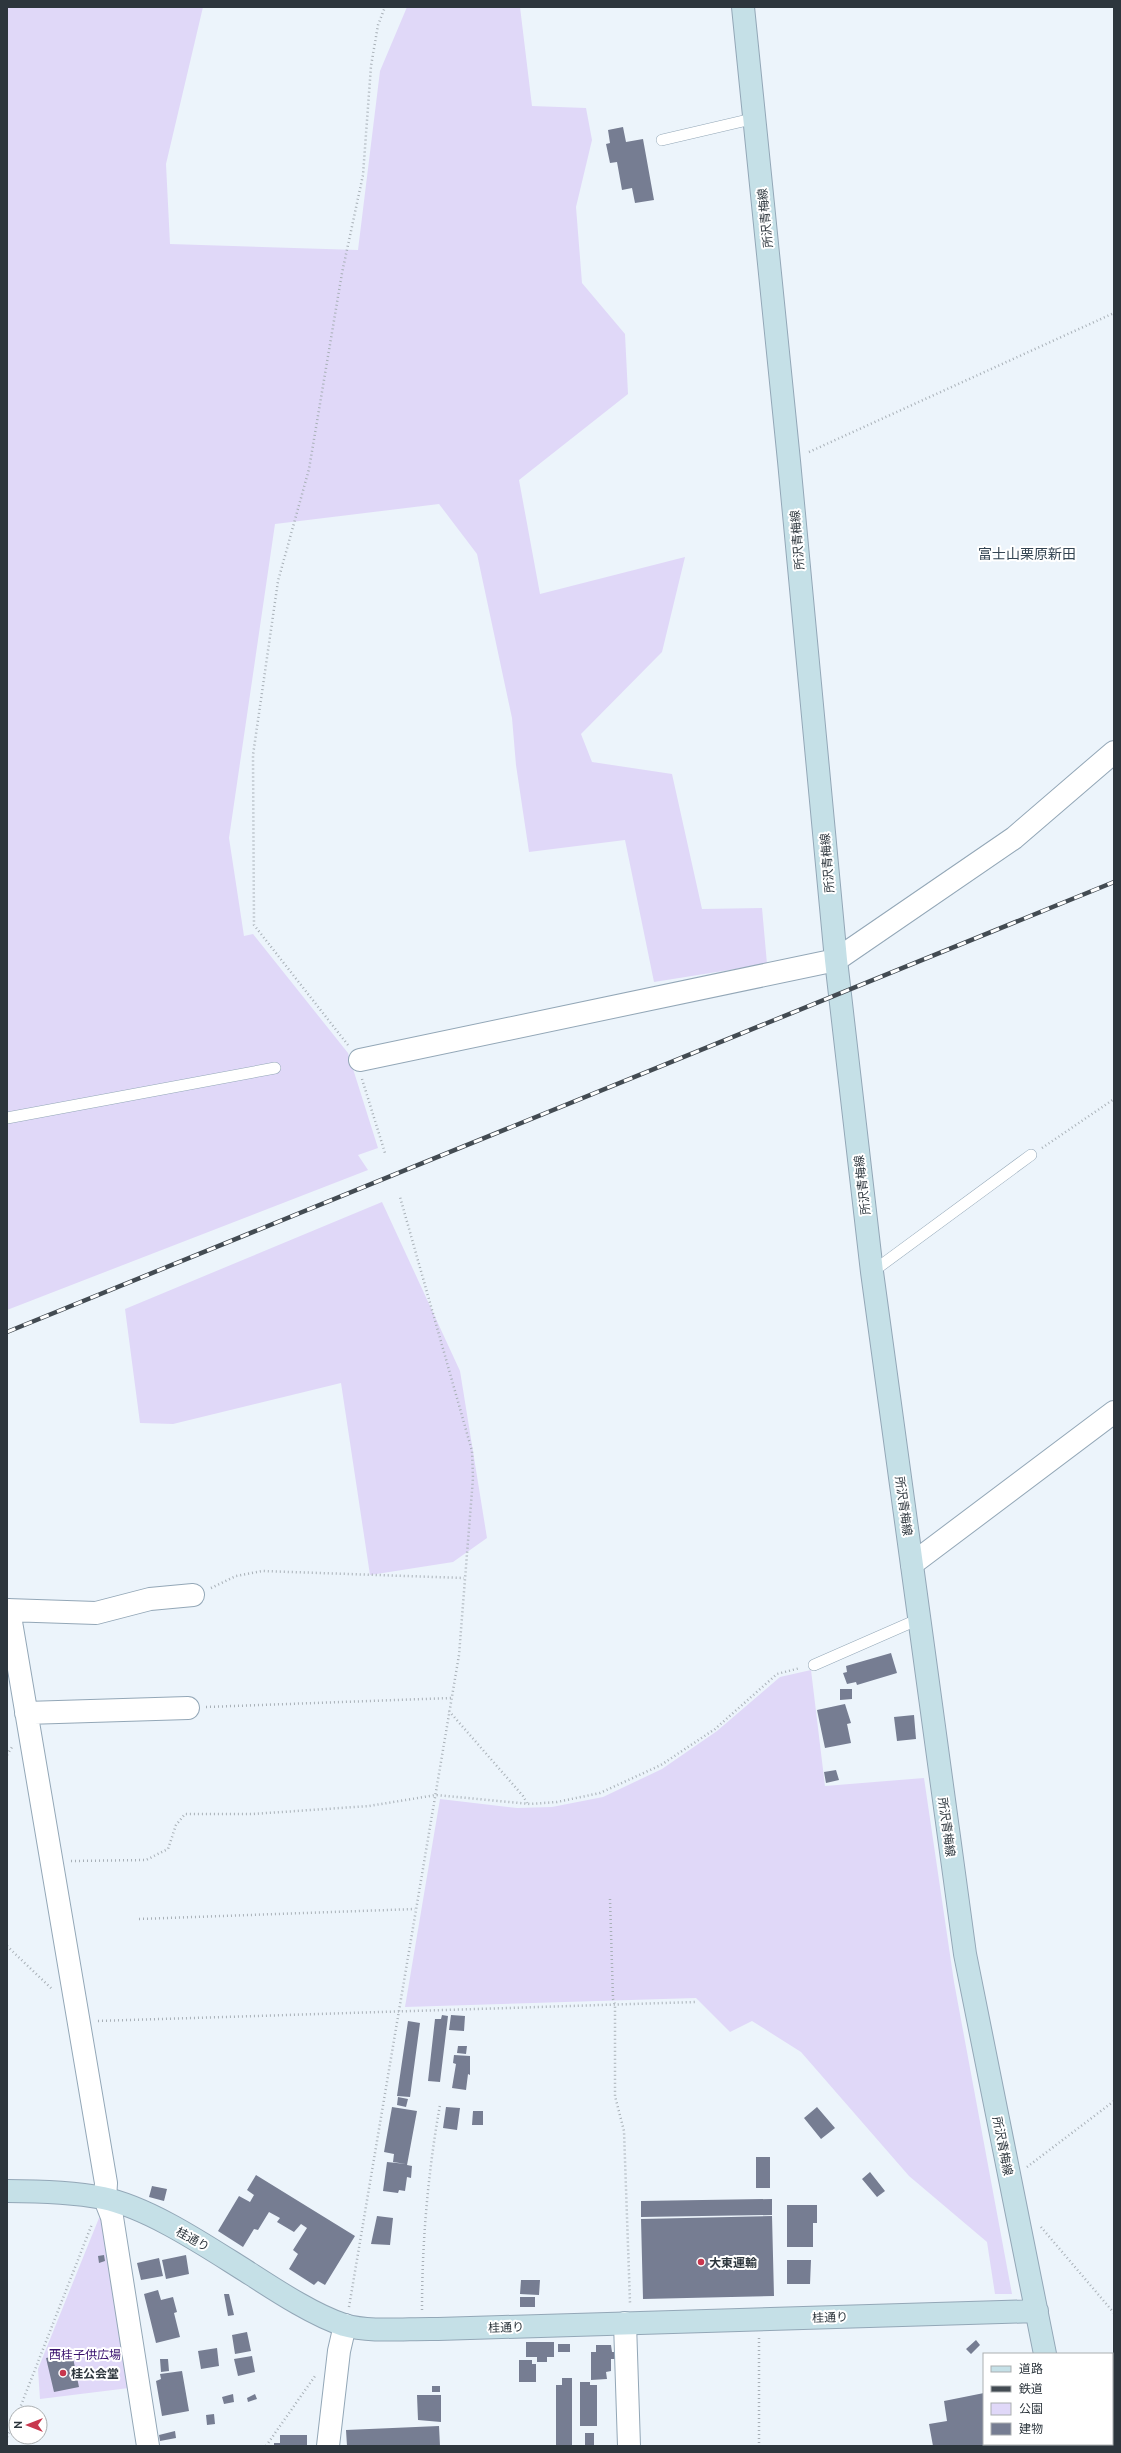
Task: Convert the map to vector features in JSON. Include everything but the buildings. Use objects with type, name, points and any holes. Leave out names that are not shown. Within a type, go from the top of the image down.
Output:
[{"type":"main road","name":"所沢青梅線","points":[[743,7],[756,118],[836,960],[872,1272],[965,1954],[1045,2353]]},
{"type":"main road","name":"桂通り","points":[[7,2192],[64,2193],[105,2199],[148,2214],[217,2253],[275,2290],[345,2325],[374,2328],[423,2328],[1037,2311]]},
{"type":"street","points":[[360,1060],[836,960],[1014,838],[1114,752]]},
{"type":"street","points":[[912,1564],[1114,1412]]},
{"type":"street","points":[[148,2446],[112,2217],[105,2199],[106,2183],[8,1610],[96,1613],[150,1599],[193,1596]]},
{"type":"street","points":[[26,1713],[188,1708]]},
{"type":"street","points":[[625,2323],[629,2446]]},
{"type":"street","points":[[328,2446],[339,2351],[345,2325]]},
{"type":"lane","points":[[662,140],[756,118]]},
{"type":"lane","points":[[7,1118],[275,1068]]},
{"type":"lane","points":[[872,1272],[1032,1154]]},
{"type":"lane","points":[[814,1665],[919,1619]]},
{"type":"path","points":[[385,7],[378,25],[371,66],[363,175],[342,273],[309,469],[278,581],[253,755],[254,925],[360,1060],[360,1072],[385,1153]]},
{"type":"path","points":[[789,461],[1114,313]]},
{"type":"path","points":[[1032,1154],[1114,1099]]},
{"type":"path","points":[[345,2325],[351,2303],[400,2011],[415,1910],[459,1655],[473,1478],[472,1451],[400,1197]]},
{"type":"path","points":[[193,1596],[236,1576],[262,1570],[464,1578]]},
{"type":"path","points":[[51,1863],[93,1860],[146,1860],[168,1849],[176,1825],[185,1814],[253,1814],[362,1807],[436,1795],[527,1804],[557,1802],[600,1793],[661,1765],[715,1729],[777,1674],[814,1665]]},
{"type":"path","points":[[188,1708],[451,1698]]},
{"type":"path","points":[[449,1711],[523,1796],[527,1804]]},
{"type":"path","points":[[610,1899],[613,1999],[615,2004],[615,2096],[624,2131],[630,2300],[630,2308],[625,2323]]},
{"type":"path","points":[[139,1919],[415,1910]]},
{"type":"path","points":[[7,1946],[55,1992]]},
{"type":"path","points":[[79,2022],[696,2002]]},
{"type":"path","points":[[1011,2187],[1018,2172],[1027,2168],[1114,2101]]},
{"type":"path","points":[[423,2328],[422,2268],[429,2173],[440,2105]]},
{"type":"path","points":[[21,2405],[95,2214],[105,2199]]},
{"type":"path","points":[[1039,2224],[1114,2313]]},
{"type":"path","points":[[759,2319],[759,2446]]},
{"type":"path","points":[[266,2446],[319,2370]]},
{"type":"green space","points":[[7,7],[203,7],[166,164],[170,244],[358,250],[380,71],[407,7],[520,7],[532,106],[586,108],[592,140],[576,207],[582,283],[625,334],[628,394],[519,480],[540,594],[685,557],[662,652],[581,734],[592,762],[672,774],[702,909],[762,908],[767,964],[654,982],[625,840],[529,852],[516,765],[512,718],[477,554],[439,504],[275,524],[229,838],[244,936],[253,934],[348,1053],[378,1148],[358,1155],[368,1170],[7,1310]]},
{"type":"green space","points":[[382,1202],[460,1371],[487,1538],[453,1562],[370,1575],[341,1383],[173,1424],[140,1423],[125,1309]]},
{"type":"green space","points":[[811,1670],[825,1786],[924,1778],[954,1982],[1012,2294],[995,2294],[987,2242],[909,2176],[801,2052],[752,2021],[730,2032],[696,1998],[405,2007],[440,1799],[517,1808],[552,1807],[603,1797],[662,1769],[717,1731],[780,1677]]},
{"type":"green space","name":"西桂子供広場","points":[[104,2213],[129,2388],[40,2399],[38,2369],[99,2218]]},
{"type":"railway","points":[[7,1332],[1114,882]]},
{"type":"place","name":"大東運輸","points":[[701,2262]]},
{"type":"place","name":"桂公会堂","points":[[63,2373]]},
{"type":"district","name":"富士山栗原新田","points":[[1027,554]]}]
